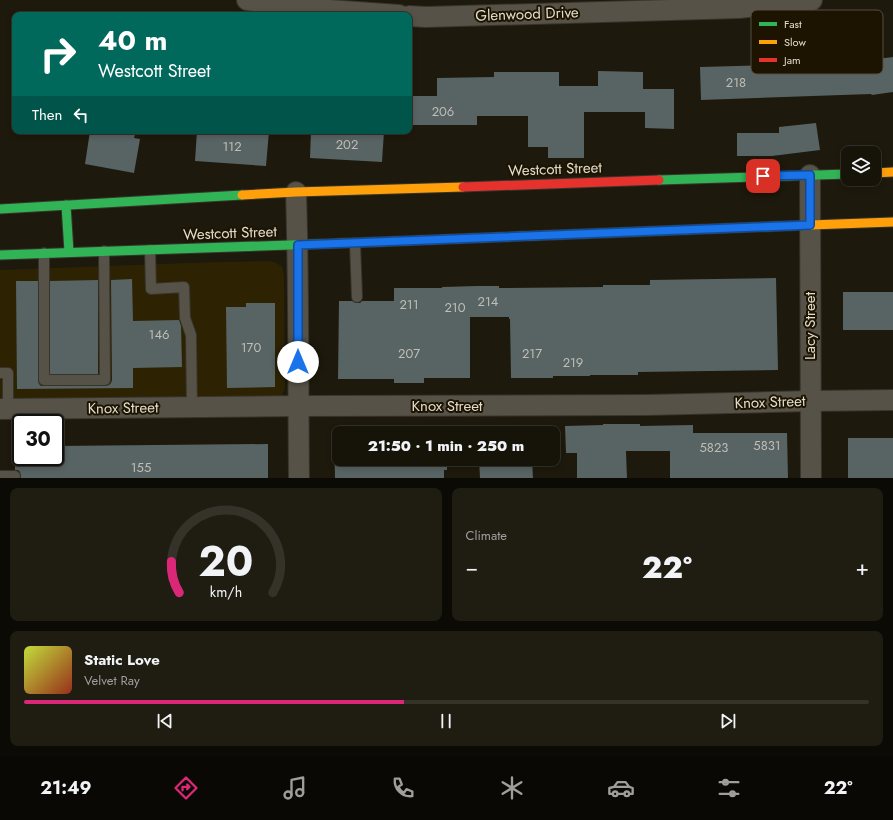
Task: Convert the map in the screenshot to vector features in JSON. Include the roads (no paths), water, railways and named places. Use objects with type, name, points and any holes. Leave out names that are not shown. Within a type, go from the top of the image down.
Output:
[{"type":"main road","points":[[881,173],[893,172]]},
{"type":"main road","name":"Westcott Street","points":[[0,210],[296,192],[841,174]]},
{"type":"main road","points":[[66,206],[69,252]]},
{"type":"main road","name":"Westcott Street","points":[[0,255],[893,222]]},
{"type":"street","points":[[247,0],[315,9],[357,12]]},
{"type":"street","name":"Glenwood Drive","points":[[412,16],[739,8],[812,0]]},
{"type":"street","name":"Lacy Street","points":[[810,175],[811,478]]},
{"type":"street","points":[[296,192],[298,245],[299,478]]},
{"type":"street","name":"Knox Street","points":[[4,409],[648,405],[893,400]]},
{"type":"lane","points":[[355,243],[357,297]]},
{"type":"lane","points":[[150,250],[151,289],[184,287],[185,318],[191,335],[192,407]]},
{"type":"lane","points":[[44,253],[44,380],[105,380],[104,251]]},
{"type":"lane","points":[[0,373],[8,373],[4,409]]},
{"type":"lane","points":[[0,476],[15,476]]}]
